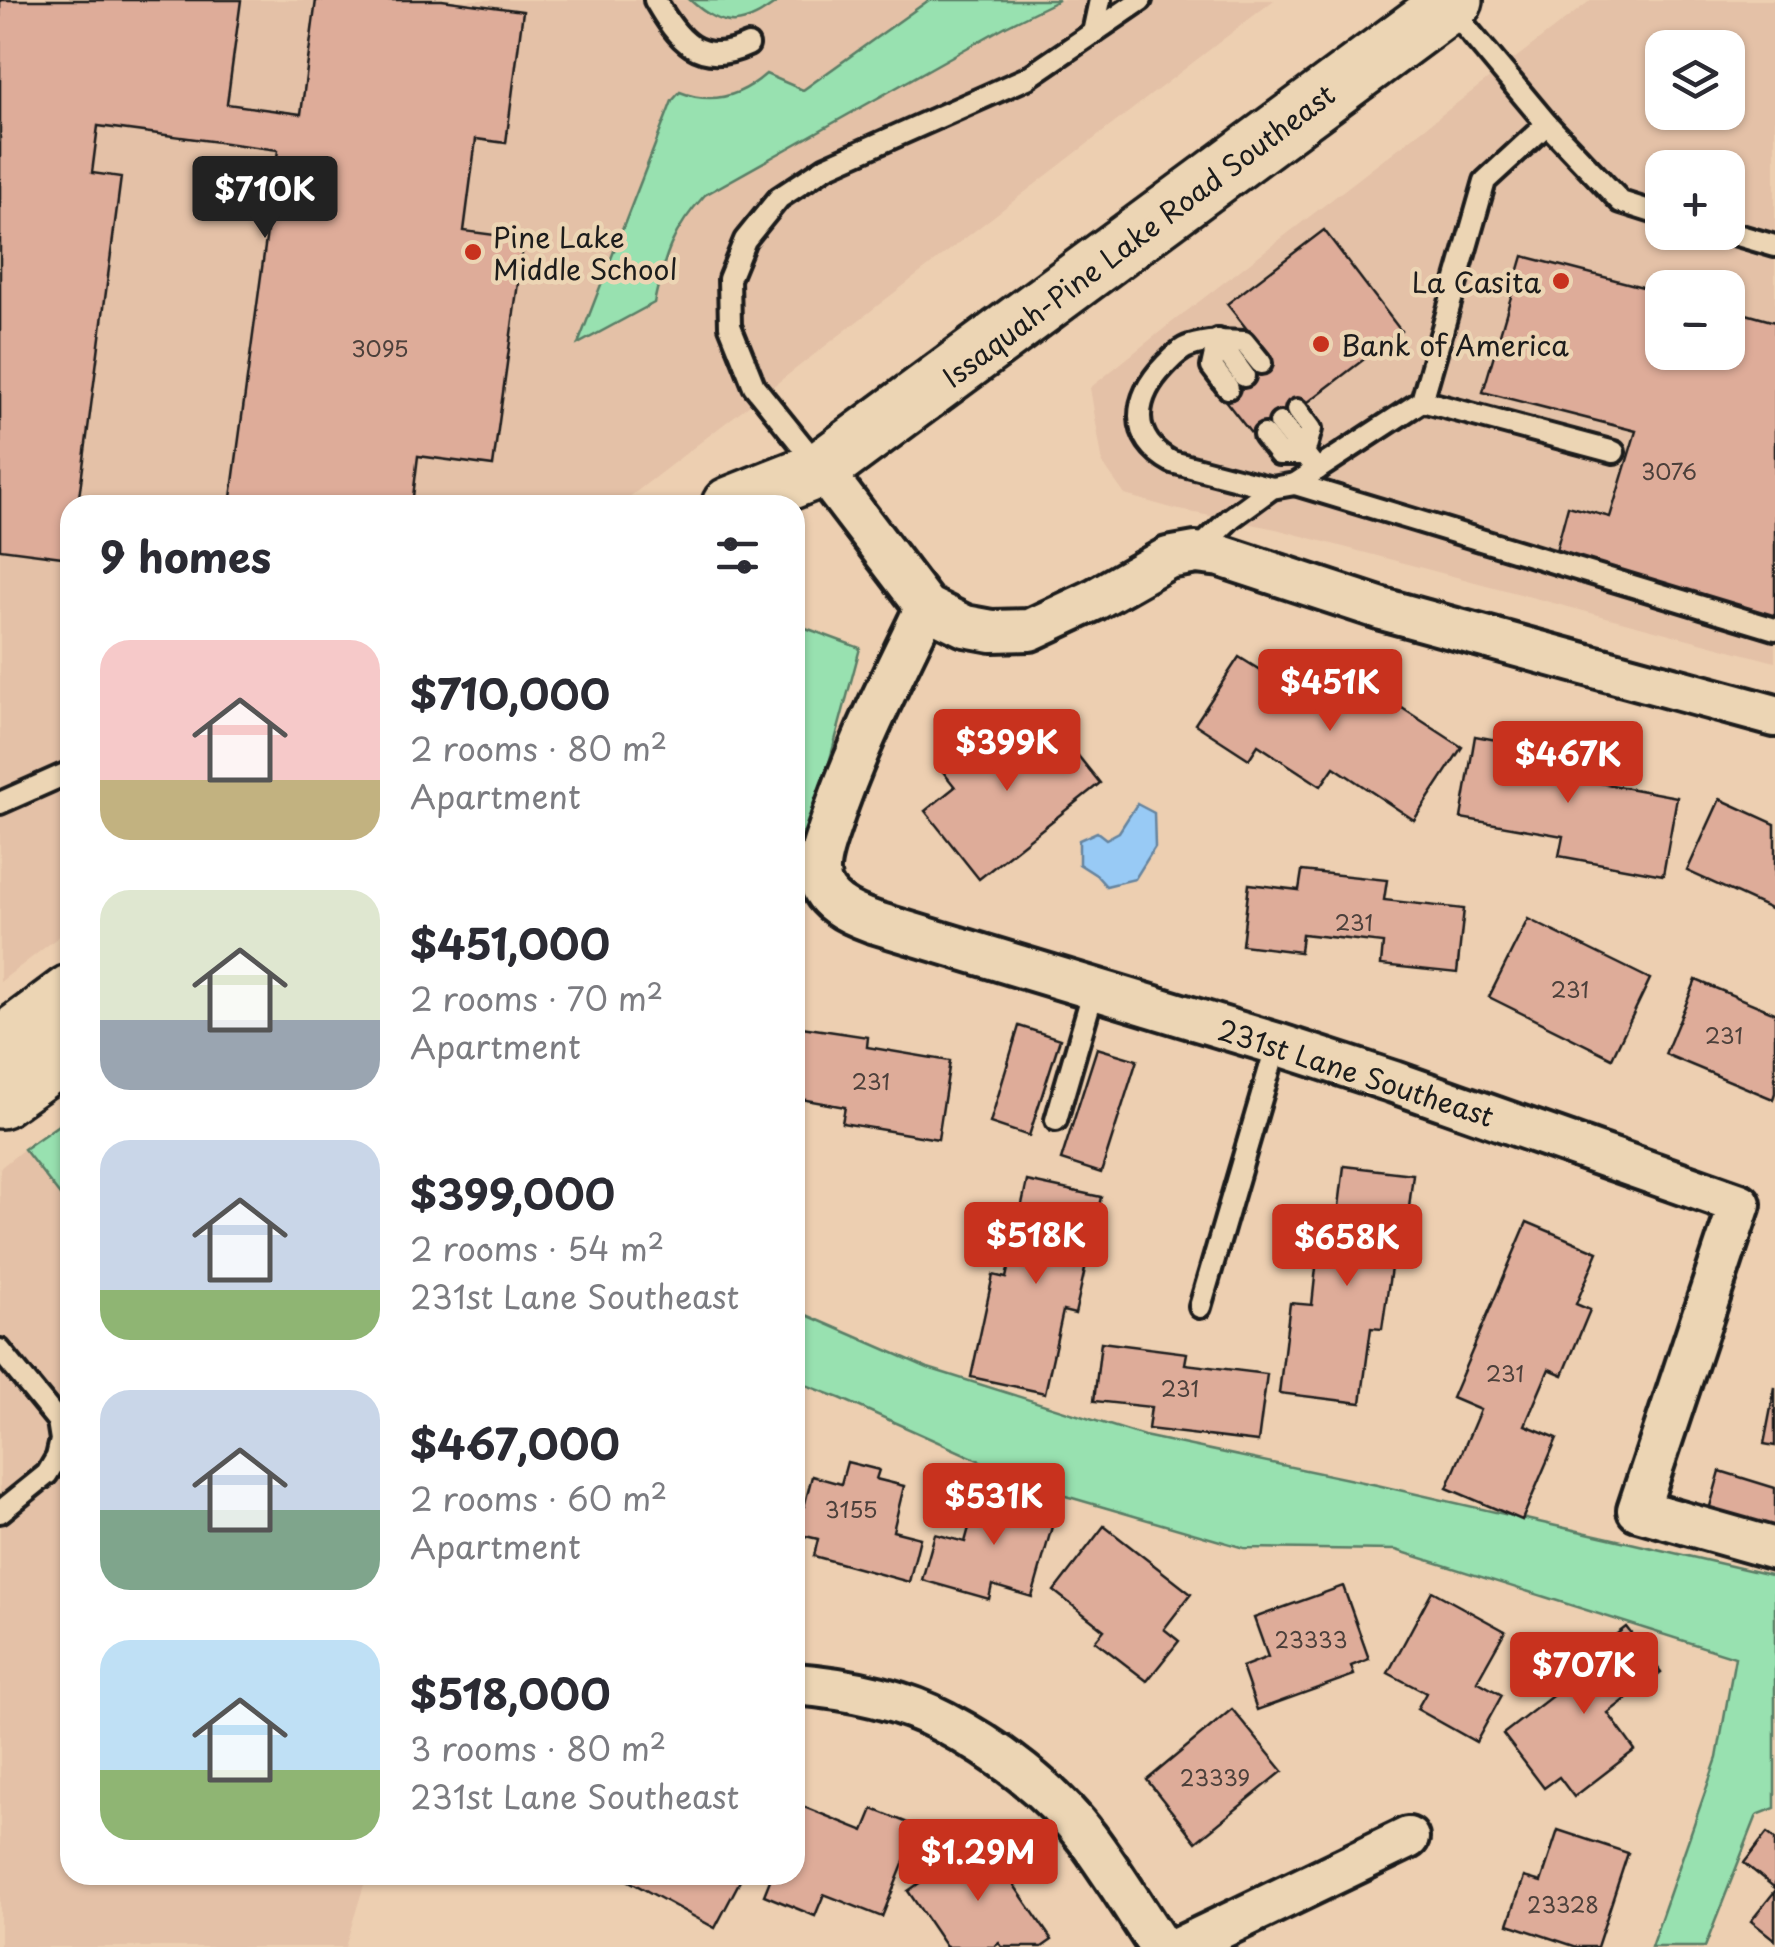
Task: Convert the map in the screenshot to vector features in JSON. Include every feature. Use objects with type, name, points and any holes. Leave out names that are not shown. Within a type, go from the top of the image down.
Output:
[{"type":"main road","name":"Issaquah-Pine Lake Road Southeast","points":[[756,495],[821,470],[1451,2]]},
{"type":"main road","name":"Issaquah-Pine Lake Road Southeast","points":[[805,500],[821,470]]},
{"type":"main road","points":[[0,1045],[60,1000]]},
{"type":"main road","points":[[0,1100],[60,1057]]},
{"type":"street","points":[[821,470],[926,607],[965,626],[1030,630],[1094,600],[1168,558],[1196,553],[1220,556],[1382,608],[1775,716]]},
{"type":"street","name":"231st Lane Southeast","points":[[926,607],[845,781],[818,874],[828,896],[846,912],[872,922],[1277,1044],[1740,1204],[1638,1510],[1775,1549]]},
{"type":"street","points":[[805,1685],[834,1687],[897,1703],[942,1721],[1006,1760],[1050,1797],[1086,1836],[1160,1947]]},
{"type":"street","points":[[1181,1947],[1408,1838]]},
{"type":"lane","points":[[655,0],[675,34],[700,50],[728,54],[748,45]]},
{"type":"lane","points":[[1093,32],[1100,0]]},
{"type":"lane","points":[[821,470],[754,386],[730,326],[729,279],[745,240],[778,198],[826,167],[1027,78],[1141,0]]},
{"type":"lane","points":[[1451,2],[1548,124],[1622,202],[1645,209]]},
{"type":"lane","points":[[1422,400],[1485,181],[1548,124]]},
{"type":"lane","points":[[1745,237],[1775,246]]},
{"type":"lane","points":[[1218,340],[1212,366],[1245,376],[1244,342],[1218,340],[1186,347],[1154,376],[1145,391],[1140,409],[1141,428],[1147,443],[1172,462],[1272,488],[1295,484],[1775,629]]},
{"type":"lane","points":[[1295,484],[1310,462],[1422,400],[1614,452]]},
{"type":"lane","points":[[1280,423],[1311,429],[1310,462],[1279,454],[1280,423]]},
{"type":"lane","points":[[1196,553],[1231,518],[1272,488]]},
{"type":"lane","points":[[0,803],[60,776]]},
{"type":"lane","points":[[1056,1120],[1094,990]]},
{"type":"lane","points":[[1200,1307],[1277,1044]]},
{"type":"lane","points":[[0,1350],[58,1421],[60,1434]]},
{"type":"lane","points":[[0,1512],[47,1474],[60,1445]]},
{"type":"shaded area","name":"Pine Lake Middle School","points":[[0,0],[1274,0],[632,495],[60,495],[60,936],[0,982]]},
{"type":"shaded area","points":[[1591,0],[1775,0],[1775,662],[1276,529],[1125,495],[1103,464],[1090,388]]},
{"type":"shaded area","points":[[24,1149],[60,1195],[60,1885],[364,1885],[345,1947],[0,1947],[0,1168]]},
{"type":"green space","points":[[690,0],[780,0],[756,16],[735,22],[714,17]]},
{"type":"green space","points":[[929,0],[1059,0],[705,195],[671,245],[654,303],[578,344],[672,101],[680,92],[703,98],[726,96],[747,88],[766,74],[803,90]]},
{"type":"green space","points":[[805,628],[860,648],[805,844]]},
{"type":"green space","points":[[60,1124],[60,1195],[24,1149]]},
{"type":"green space","points":[[805,1314],[928,1368],[1144,1436],[1775,1576],[1775,1808],[1757,1815],[1705,1947],[1651,1947],[1717,1758],[1735,1657],[1396,1550],[1244,1548],[1045,1490],[805,1385]]},
{"type":"water","points":[[1137,804],[1154,813],[1155,847],[1135,879],[1106,886],[1079,864],[1079,840],[1097,832],[1106,839],[1119,832]]},
{"type":"building","points":[[0,0],[241,0],[227,104],[301,114],[316,0],[442,0],[523,11],[506,143],[476,139],[464,231],[524,239],[493,466],[418,456],[413,495],[231,495],[278,150],[98,126],[92,173],[121,177],[79,495],[60,495],[60,557],[0,549]]},
{"type":"building","name":"Bank of America","points":[[1324,230],[1401,331],[1257,441],[1220,394],[1269,357],[1227,304]]},
{"type":"building","points":[[1523,256],[1645,288],[1645,370],[1745,370],[1745,314],[1775,322],[1775,618],[1554,558],[1568,506],[1610,517],[1636,431],[1483,392]]},
{"type":"building","points":[[1239,657],[1276,680],[1289,659],[1371,713],[1382,695],[1462,747],[1414,820],[1334,767],[1321,786],[1258,745],[1249,759],[1195,724]]},
{"type":"building","points":[[999,722],[1023,752],[1055,727],[1100,783],[979,879],[925,811],[955,787],[940,768]]},
{"type":"building","points":[[1475,736],[1583,756],[1579,779],[1677,797],[1663,875],[1559,856],[1563,836],[1461,818]]},
{"type":"building","points":[[1720,799],[1775,824],[1775,911],[1687,871]]},
{"type":"building","points":[[1302,871],[1387,880],[1384,900],[1464,909],[1457,973],[1381,965],[1383,943],[1302,934],[1300,952],[1242,945],[1249,884],[1299,890]]},
{"type":"building","points":[[1528,919],[1650,979],[1612,1058],[1489,997]]},
{"type":"building","points":[[1696,980],[1775,1013],[1773,1099],[1665,1054]]},
{"type":"building","points":[[1019,1026],[1060,1039],[1029,1136],[990,1123]]},
{"type":"building","points":[[805,1028],[868,1037],[867,1047],[950,1061],[938,1139],[842,1123],[845,1107],[805,1100]]},
{"type":"building","points":[[1097,1048],[1137,1060],[1101,1173],[1061,1160]]},
{"type":"building","points":[[1344,1166],[1413,1174],[1405,1242],[1395,1241],[1382,1329],[1371,1328],[1361,1403],[1279,1393],[1290,1303],[1312,1305],[1320,1230],[1336,1231]]},
{"type":"building","points":[[1027,1181],[1101,1197],[1075,1314],[1063,1311],[1045,1393],[971,1377],[993,1275],[1006,1278]]},
{"type":"building","points":[[1527,1222],[1598,1252],[1576,1304],[1590,1310],[1563,1375],[1549,1369],[1525,1425],[1557,1438],[1522,1520],[1447,1488],[1480,1410],[1452,1398]]},
{"type":"building","points":[[1101,1342],[1187,1353],[1185,1364],[1267,1374],[1258,1442],[1148,1429],[1151,1407],[1094,1401]]},
{"type":"building","points":[[1775,1387],[1775,1446],[1764,1444]]},
{"type":"building","points":[[847,1462],[879,1470],[876,1479],[904,1486],[893,1531],[920,1538],[909,1582],[814,1556],[818,1539],[805,1536],[805,1503],[812,1476],[841,1484]]},
{"type":"building","points":[[1720,1471],[1775,1488],[1775,1530],[1709,1510]]},
{"type":"building","points":[[980,1488],[1057,1509],[1032,1597],[992,1585],[989,1599],[922,1580],[935,1534],[965,1542]]},
{"type":"building","points":[[1104,1526],[1191,1594],[1164,1629],[1179,1641],[1147,1681],[1095,1641],[1104,1630],[1054,1591]]},
{"type":"building","points":[[1343,1586],[1369,1659],[1351,1666],[1354,1675],[1257,1710],[1242,1667],[1268,1657],[1254,1618]]},
{"type":"building","points":[[1432,1591],[1505,1631],[1477,1681],[1502,1695],[1476,1742],[1417,1709],[1426,1693],[1388,1673]]},
{"type":"building","points":[[1626,1627],[1661,1672],[1608,1713],[1635,1750],[1574,1797],[1559,1777],[1544,1788],[1503,1734],[1569,1683],[1563,1675]]},
{"type":"building","points":[[1232,1709],[1283,1771],[1196,1842],[1147,1780]]},
{"type":"building","points":[[805,1807],[864,1831],[873,1809],[918,1827],[882,1917],[824,1894],[815,1916],[764,1895],[768,1885],[805,1885]]},
{"type":"building","points":[[1558,1830],[1628,1853],[1597,1947],[1577,1947],[1508,1924],[1524,1877],[1541,1882]]},
{"type":"building","points":[[1767,1833],[1775,1839],[1775,1888],[1744,1863]]},
{"type":"building","points":[[982,1839],[1052,1940],[1042,1947],[1002,1947],[999,1943],[994,1947],[946,1947],[908,1891]]},
{"type":"building","points":[[636,1885],[738,1885],[715,1928]]},
{"type":"building","points":[[1775,1891],[1775,1940],[1751,1921]]},
{"type":"place","name":"Pine Lake Middle School","points":[[473,252]]},
{"type":"place","name":"La Casita","points":[[1561,281]]},
{"type":"place","name":"Bank of America","points":[[1321,344]]}]
